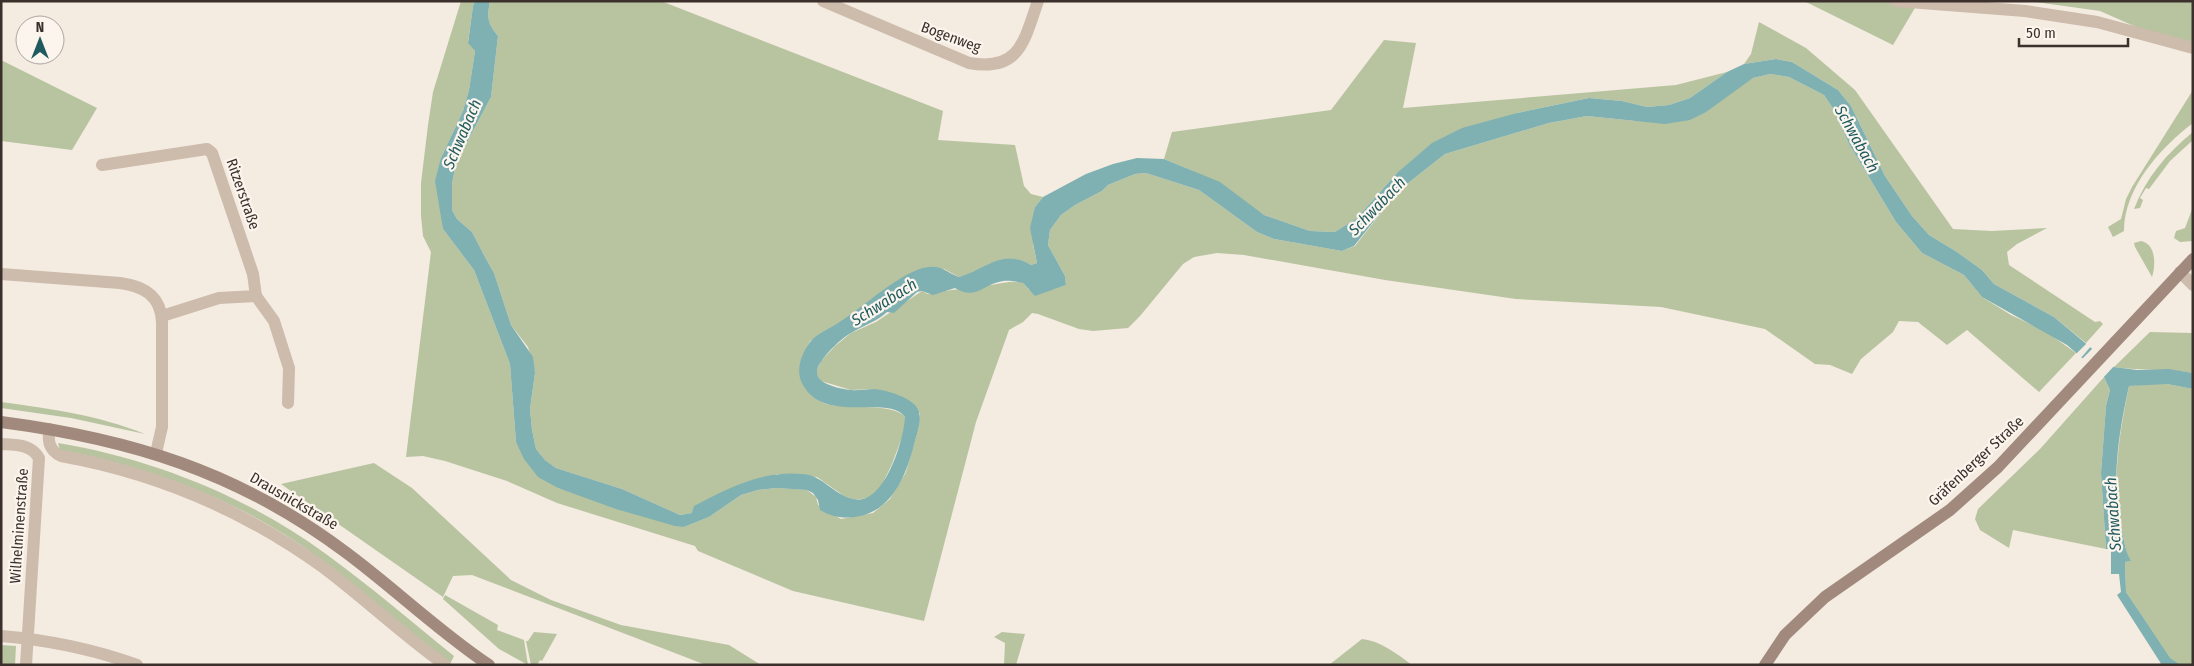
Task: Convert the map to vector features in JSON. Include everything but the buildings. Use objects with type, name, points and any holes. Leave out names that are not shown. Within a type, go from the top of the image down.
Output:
[{"type":"main road","name":"Gräfenberger Straße","points":[[1765,665],[1785,635],[1805,614],[1834,590],[1950,510],[1998,467],[2193,259]]},
{"type":"main road","name":"Drausnickstraße","points":[[1,422],[50,428],[112,441],[156,453],[235,486],[310,528],[362,564],[448,636],[489,665]]},
{"type":"street","name":"Bogenweg","points":[[823,1],[970,63],[988,66],[1003,63],[1014,56],[1025,40],[1038,1]]},
{"type":"street","points":[[1896,1],[2025,11],[2097,22],[2193,48]]},
{"type":"street","name":"Ritzerstraße","points":[[102,165],[207,149],[212,153],[253,274],[256,296],[274,321],[289,368],[288,403]]},
{"type":"street","points":[[2180,272],[2193,285]]},
{"type":"street","points":[[1,274],[132,284],[149,292],[157,303],[162,316],[162,427],[156,453]]},
{"type":"street","points":[[162,316],[219,298],[256,296]]},
{"type":"street","points":[[50,428],[50,445],[54,452],[61,456],[111,466],[166,484],[249,520],[291,545],[324,568],[445,665]]},
{"type":"street","name":"Wilhelminenstraße","points":[[1,444],[26,447],[35,451],[40,465],[26,665]]},
{"type":"street","points":[[1,636],[96,651],[137,665]]},
{"type":"green space","points":[[461,1],[475,1],[468,42],[475,51],[469,90],[463,111],[441,158],[443,229],[474,270],[510,364],[516,442],[558,488],[684,527],[709,517],[741,495],[758,490],[777,488],[807,490],[816,497],[818,505],[841,519],[873,513],[890,499],[906,472],[919,427],[920,413],[874,389],[851,390],[821,381],[817,376],[817,370],[821,361],[851,333],[876,322],[922,291],[928,294],[1008,282],[1023,283],[1029,290],[1051,290],[1066,285],[1065,276],[1048,245],[1050,230],[1061,215],[1075,205],[1102,191],[1108,185],[1135,174],[1146,173],[1199,190],[1257,232],[1274,239],[1342,251],[1355,246],[1398,191],[1445,154],[1549,123],[1587,116],[1636,121],[1735,89],[1753,78],[1770,74],[1789,77],[1824,95],[1834,110],[1849,144],[1896,222],[1922,253],[1964,275],[1982,297],[2011,315],[2045,331],[2076,353],[2039,392],[1967,330],[1947,345],[1918,322],[1899,321],[1893,332],[1861,359],[1852,374],[1830,365],[1815,364],[1765,329],[1661,307],[1516,299],[1385,280],[1244,255],[1217,253],[1194,257],[1183,264],[1128,328],[1093,331],[1079,329],[1032,313],[1023,322],[1009,330],[976,422],[924,621],[793,591],[698,551],[695,546],[557,503],[507,481],[445,461],[423,456],[406,457],[431,252],[423,236],[421,183],[433,92]]},
{"type":"green space","points":[[490,1],[661,1],[943,111],[938,140],[1015,145],[1024,186],[1031,194],[1043,197],[1035,207],[1033,244],[1037,263],[1031,265],[1021,260],[1003,259],[959,277],[944,269],[841,322],[810,341],[803,355],[810,394],[822,402],[835,405],[881,408],[900,413],[905,417],[905,429],[892,464],[879,491],[868,498],[855,500],[844,496],[817,477],[777,474],[692,513],[680,515],[622,489],[556,468],[545,460],[536,449],[530,409],[535,373],[528,347],[511,325],[494,273],[472,232],[457,219],[452,210],[452,184],[456,163],[491,97],[498,36],[489,20]]},
{"type":"green space","points":[[1804,1],[1919,1],[1893,45]]},
{"type":"green space","points":[[2029,1],[2193,1],[2193,52],[2100,11]]},
{"type":"green space","points":[[1759,22],[1806,48],[1855,90],[1953,229],[1992,231],[2047,228],[2017,244],[2007,252],[2009,265],[2095,322],[2100,321],[2103,324],[2086,343],[2054,317],[1994,284],[1982,270],[1929,235],[1912,216],[1885,176],[1851,106],[1838,90],[1792,62],[1776,59],[1744,64],[1751,54]]},
{"type":"green space","points":[[1384,40],[1416,43],[1403,108],[1676,85],[1727,72],[1690,98],[1669,105],[1647,107],[1622,101],[1589,98],[1517,113],[1397,173],[1357,218],[1335,232],[1310,231],[1264,215],[1193,171],[1164,159],[1172,132],[1331,110]]},
{"type":"green space","points":[[1,60],[97,108],[72,150],[1,141]]},
{"type":"green space","points":[[2193,90],[2193,123],[2168,144],[2146,170],[2130,200],[2124,231],[2113,237],[2108,227],[2121,219],[2126,199],[2132,187]]},
{"type":"green space","points":[[2193,132],[2193,140],[2170,161],[2149,189],[2146,188],[2140,198],[2143,200],[2140,208],[2134,209],[2144,187],[2158,167]]},
{"type":"green space","points":[[2193,207],[2193,241],[2180,242],[2174,238],[2176,231],[2185,228]]},
{"type":"green space","points":[[2141,241],[2150,246],[2154,256],[2152,277],[2135,247],[2134,243]]},
{"type":"green space","points":[[2150,332],[2193,333],[2193,373],[2114,367]]},
{"type":"green space","points":[[2104,377],[2110,390],[2106,406],[2101,473],[2106,549],[2013,530],[2009,548],[1980,530],[1975,519],[1978,509],[2040,449]]},
{"type":"green space","points":[[2167,384],[2193,389],[2193,665],[2157,665],[2169,659],[2126,592],[2125,562],[2130,561],[2119,517],[2117,498],[2119,442],[2129,386]]},
{"type":"green space","points":[[1,402],[92,417],[145,434],[71,418],[1,408]]},
{"type":"green space","points":[[58,443],[94,450],[164,470],[199,483],[265,515],[326,554],[375,591],[454,656],[450,664],[362,591],[280,531],[220,500],[189,487],[125,465],[60,450]]},
{"type":"green space","points":[[374,463],[412,488],[511,580],[551,600],[621,625],[729,645],[761,665],[706,665],[472,575],[453,576],[443,597],[281,484]]},
{"type":"green space","points":[[445,595],[498,625],[497,630],[524,640],[528,665],[499,649],[443,599]]},
{"type":"green space","points":[[534,632],[557,634],[542,661],[540,660],[537,665],[531,665],[526,641]]},
{"type":"green space","points":[[1002,632],[1025,634],[1016,665],[1004,665],[1005,643],[994,637]]},
{"type":"green space","points":[[1362,639],[1382,645],[1412,665],[1329,665]]},
{"type":"green space","points":[[1,645],[16,646],[15,665],[1,665]]},
{"type":"water","name":"Schwabach","points":[[475,1],[490,1],[489,20],[498,36],[491,97],[456,163],[452,184],[452,210],[457,219],[472,232],[494,273],[511,325],[533,357],[535,373],[530,409],[536,449],[545,460],[556,468],[622,489],[680,515],[692,513],[694,506],[733,487],[760,478],[788,473],[810,475],[840,494],[853,499],[864,499],[874,493],[883,483],[890,470],[901,441],[905,417],[896,410],[838,406],[823,403],[811,395],[801,381],[799,371],[802,356],[807,346],[817,336],[851,315],[883,290],[917,270],[937,267],[959,277],[1003,259],[1021,260],[1031,265],[1037,263],[1030,228],[1035,207],[1043,197],[1086,174],[1137,158],[1164,159],[1220,182],[1264,215],[1310,231],[1335,232],[1357,218],[1397,173],[1432,143],[1462,128],[1517,113],[1589,98],[1622,101],[1647,107],[1669,105],[1690,98],[1727,72],[1744,64],[1776,59],[1792,62],[1838,90],[1851,106],[1885,176],[1912,216],[1929,235],[1982,270],[1994,284],[2054,317],[2114,367],[2137,370],[2169,369],[2193,373],[2193,389],[2167,384],[2129,386],[2119,442],[2116,480],[2119,517],[2126,549],[2131,561],[2125,562],[2126,592],[2170,658],[2180,665],[2162,665],[2117,595],[2121,592],[2119,574],[2111,574],[2111,549],[2106,549],[2101,473],[2106,406],[2110,390],[2104,377],[2067,345],[1982,297],[1964,275],[1922,253],[1896,222],[1849,144],[1834,110],[1824,95],[1789,77],[1770,74],[1753,78],[1706,112],[1690,120],[1665,124],[1587,116],[1549,123],[1445,154],[1398,191],[1354,246],[1342,251],[1274,239],[1257,232],[1199,190],[1146,173],[1135,174],[1108,185],[1102,191],[1075,205],[1061,215],[1050,230],[1048,245],[1065,276],[1066,285],[1035,296],[1023,283],[1008,281],[996,283],[969,293],[955,288],[933,295],[922,291],[917,292],[894,313],[887,312],[847,336],[830,350],[821,362],[817,372],[820,380],[825,383],[847,389],[874,389],[893,393],[907,399],[917,407],[919,412],[918,429],[911,456],[902,479],[881,506],[860,516],[844,518],[825,513],[820,510],[818,500],[813,493],[807,490],[777,488],[758,490],[741,495],[709,517],[684,527],[616,509],[558,488],[538,477],[524,459],[516,442],[510,364],[474,270],[443,229],[435,181],[441,158],[463,111],[469,90],[475,51],[468,43]]},
{"type":"pier","points":[[2088,342],[2092,345],[2080,359],[2075,355]]},
{"type":"pier","points":[[2094,347],[2116,364],[2102,379],[2081,360]]}]
